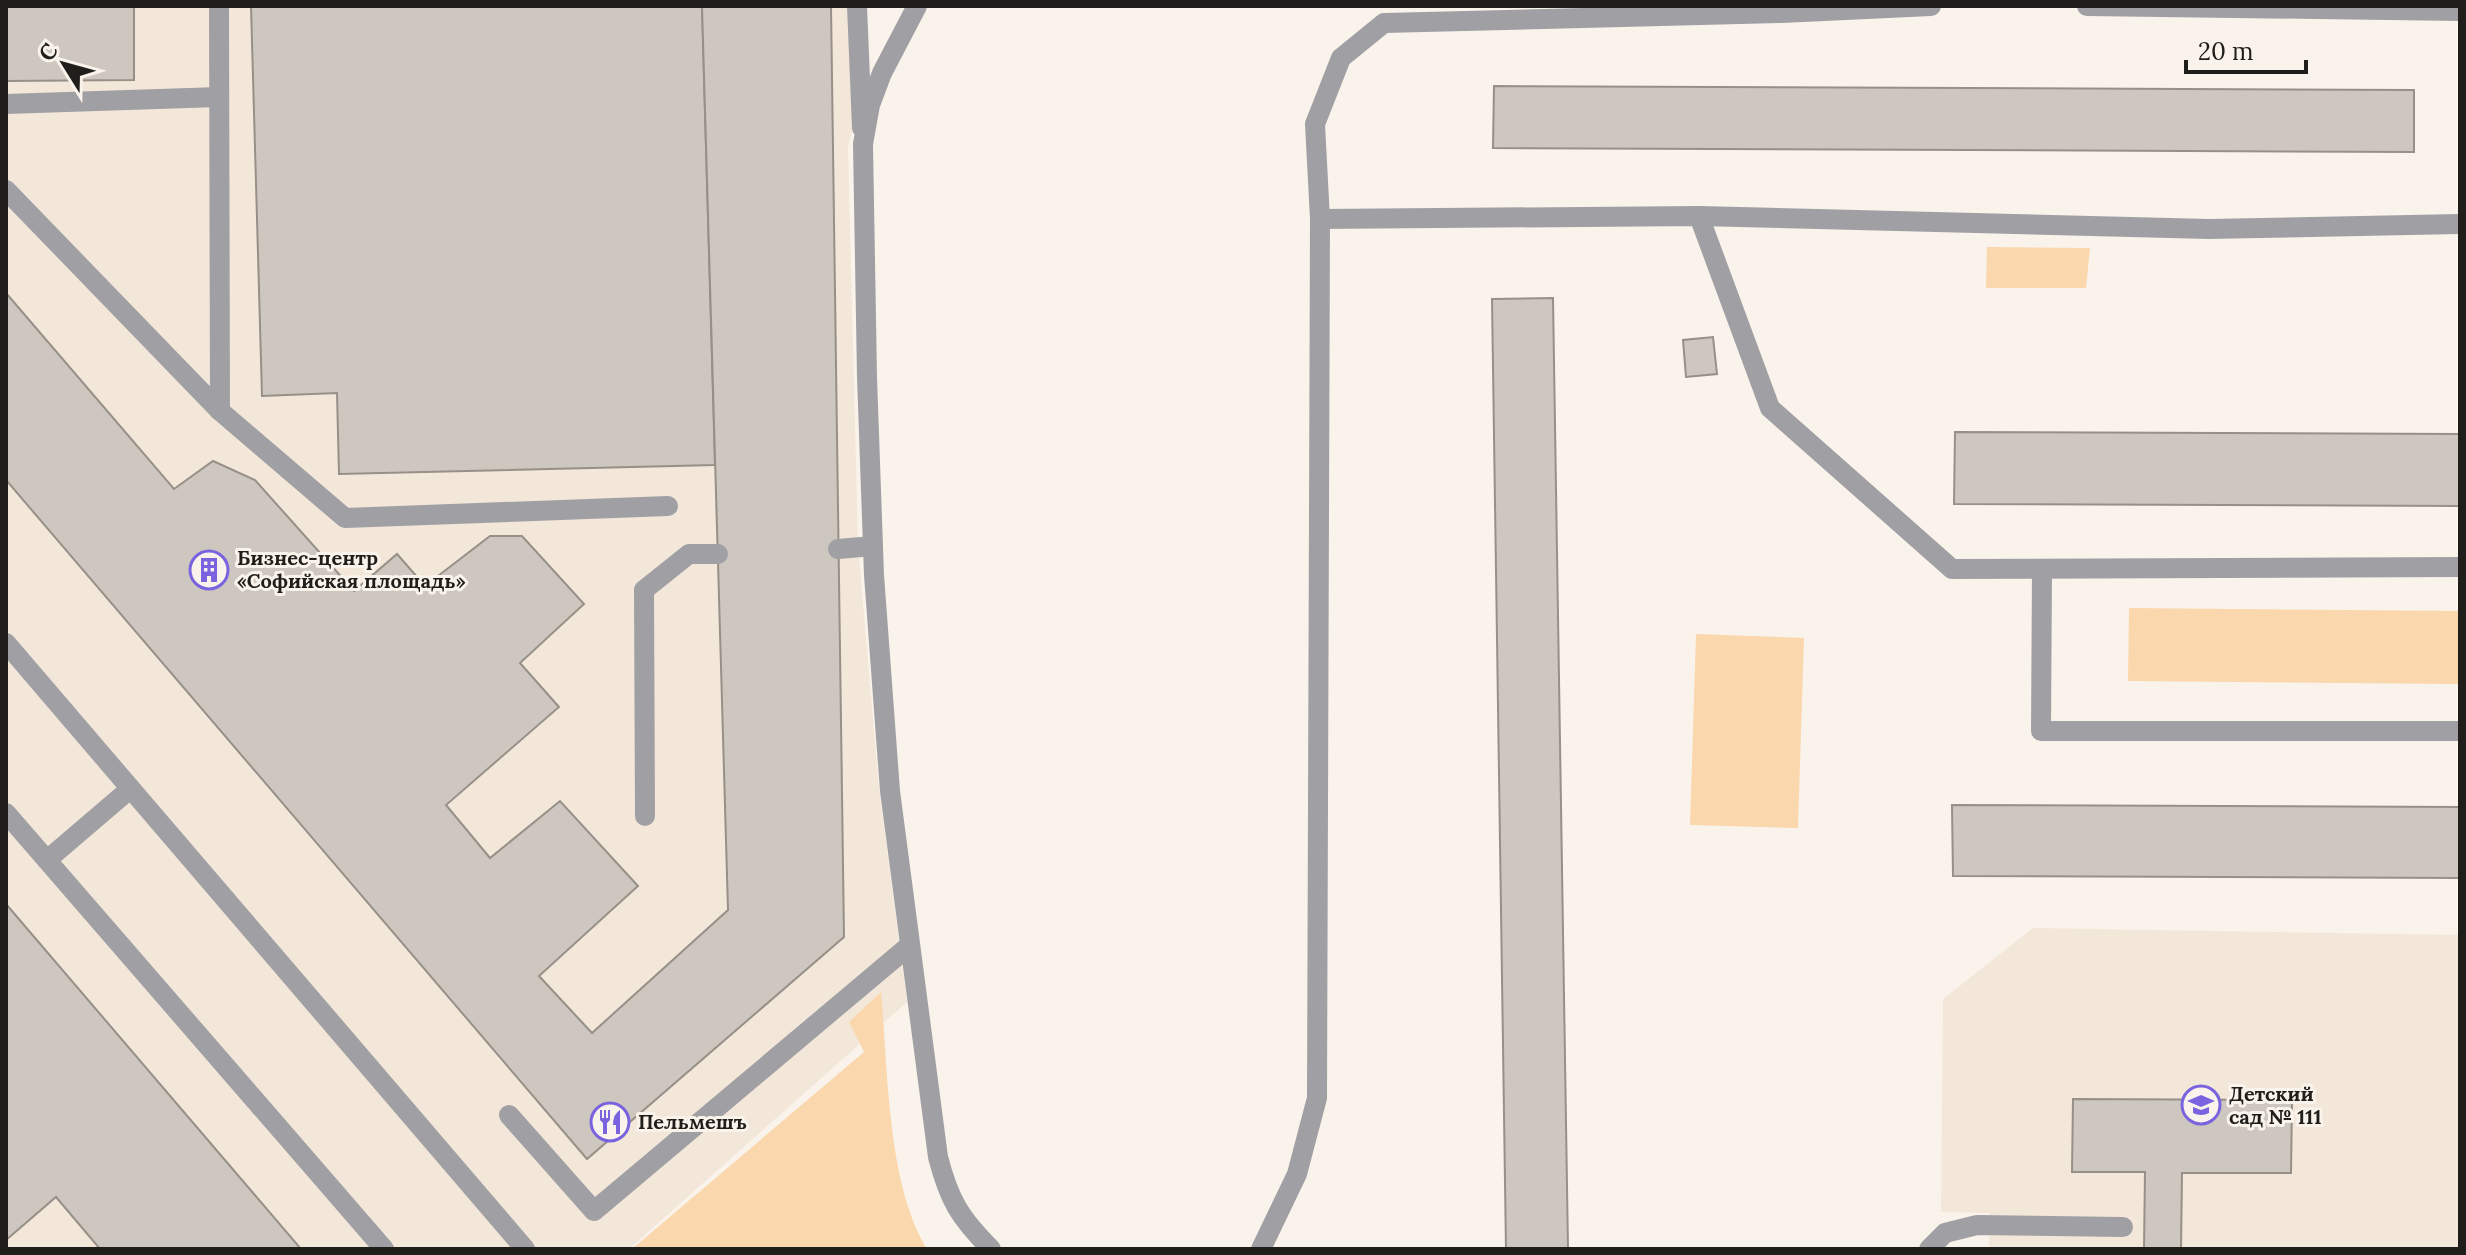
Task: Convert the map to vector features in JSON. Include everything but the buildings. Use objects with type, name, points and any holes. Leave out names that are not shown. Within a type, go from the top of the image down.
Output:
[{"type":"street","points":[[219,6],[220,411]]},
{"type":"street","points":[[857,6],[873,546],[890,791],[938,1157],[946,1189],[957,1211],[991,1249]]},
{"type":"street","points":[[863,144],[870,105],[882,73],[917,6]]},
{"type":"street","points":[[1261,1249],[1297,1174],[1317,1098],[1320,219],[1315,124],[1341,58],[1384,23],[1931,6]]},
{"type":"street","points":[[2087,6],[2460,11]]},
{"type":"street","points":[[6,104],[219,97]]},
{"type":"street","points":[[6,190],[220,411],[345,518],[668,506]]},
{"type":"street","points":[[1320,219],[1699,216],[2209,229],[2460,224]]},
{"type":"street","points":[[1699,216],[1770,408],[1952,569],[2460,567]]},
{"type":"street","points":[[838,549],[873,546]]},
{"type":"street","points":[[645,816],[644,590],[689,554],[718,554]]},
{"type":"street","points":[[2042,569],[2041,731],[2460,731]]},
{"type":"street","points":[[6,643],[525,1249]]},
{"type":"street","points":[[47,860],[130,789]]},
{"type":"street","points":[[6,813],[384,1249]]},
{"type":"street","points":[[509,1115],[594,1211],[909,946]]},
{"type":"street","points":[[1929,1249],[1945,1233],[1977,1225],[2123,1227]]},
{"type":"shaded area","points":[[6,6],[866,6],[868,76],[848,146],[858,545],[879,789],[907,1002],[629,1249],[6,1249]]},
{"type":"shaded area","points":[[1987,247],[2090,248],[2086,288],[1986,288]]},
{"type":"shaded area","points":[[2129,608],[2460,611],[2460,684],[2128,681]]},
{"type":"shaded area","points":[[1696,634],[1804,638],[1798,828],[1690,825]]},
{"type":"shaded area","name":"Детский сад № 111","points":[[2033,928],[2460,935],[2460,1249],[1989,1249],[1990,1213],[1941,1212],[1943,999]]},
{"type":"shaded area","points":[[881,992],[897,1159],[914,1222],[927,1249],[632,1249],[864,1052],[849,1022]]},
{"type":"place","name":"Бизнес-центр «Софийская площадь»","points":[[209,570]]},
{"type":"place","name":"Детский сад № 111","points":[[2201,1105]]},
{"type":"place","name":"Пельмешъ","points":[[610,1122]]}]
